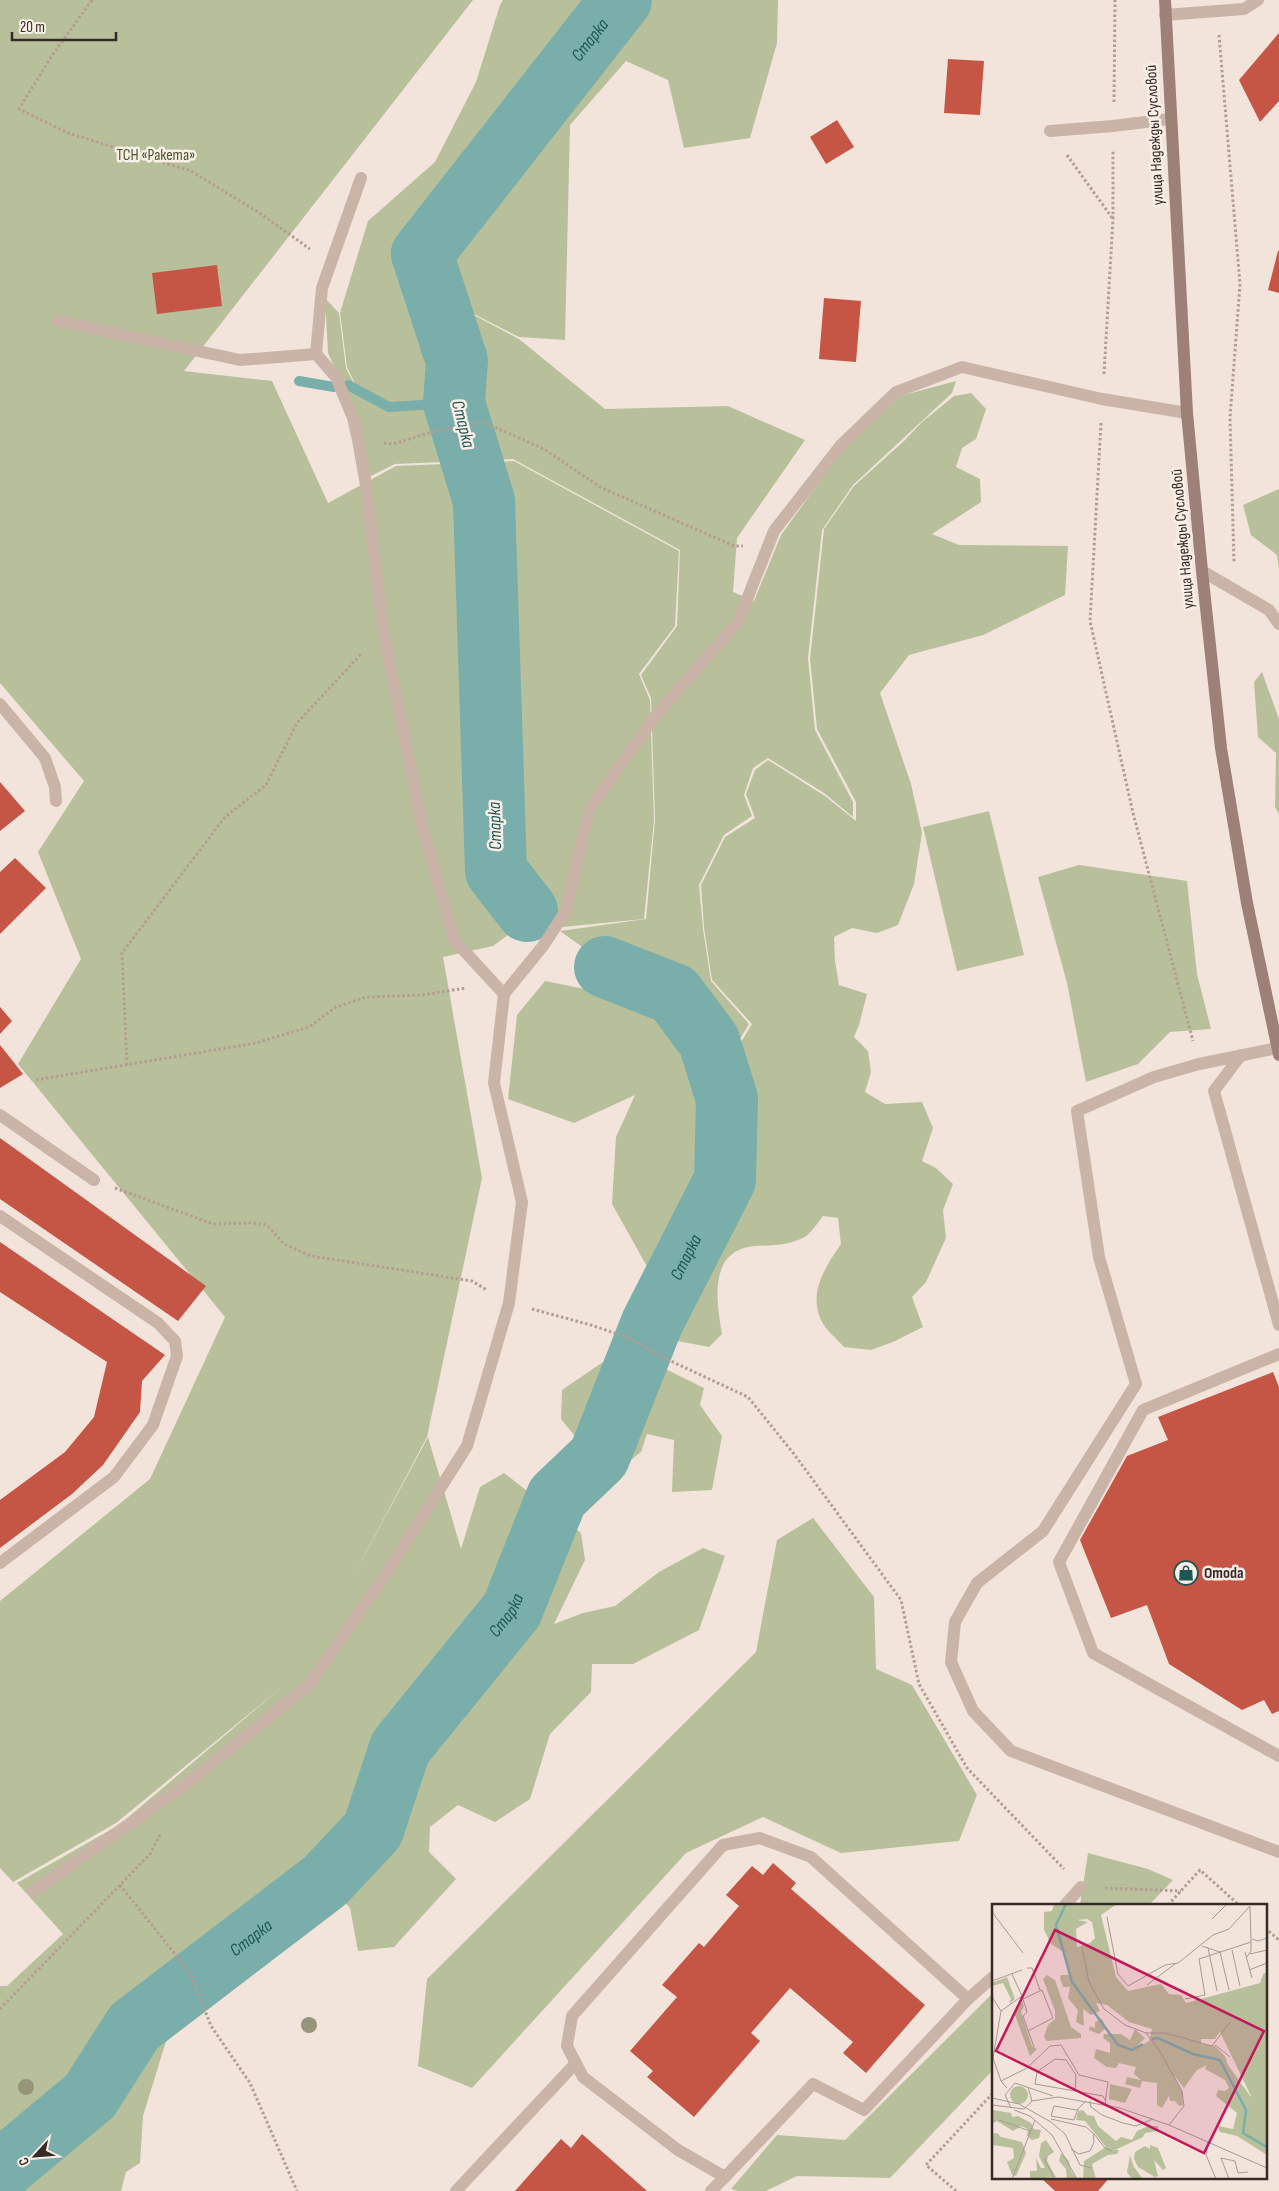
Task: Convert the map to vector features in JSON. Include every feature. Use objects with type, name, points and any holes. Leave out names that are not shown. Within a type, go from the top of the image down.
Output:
[{"type":"main road","name":"улица Надежды Сусловой","points":[[1165,0],[1187,412],[1221,748],[1247,903],[1278,1051]]},
{"type":"street","points":[[1165,15],[1244,9],[1258,0]]},
{"type":"street","points":[[1050,131],[1113,126],[1170,118]]},
{"type":"street","points":[[361,178],[322,288],[316,354],[336,377],[353,418],[366,485],[383,630],[422,826],[454,940],[504,994]]},
{"type":"street","points":[[58,321],[240,360],[316,354]]},
{"type":"street","points":[[34,1892],[189,1782],[309,1685],[388,1571],[467,1446],[509,1303],[522,1202],[494,1084],[504,994],[543,946],[566,911],[589,810],[653,719],[738,622],[770,546],[774,531],[841,445],[896,392],[962,367],[1102,399],[1187,412]]},
{"type":"street","points":[[1202,571],[1269,610],[1279,624]]},
{"type":"street","points":[[0,704],[45,758],[55,786],[56,801]]},
{"type":"street","points":[[1278,1051],[1199,1064],[1154,1077],[1077,1111],[1099,1256],[1136,1384],[1043,1531],[977,1583],[955,1622],[951,1662],[973,1711],[1011,1751],[1279,1852]]},
{"type":"street","points":[[1241,1056],[1214,1091],[1279,1325]]},
{"type":"street","points":[[0,1116],[94,1180]]},
{"type":"street","points":[[0,1216],[158,1323],[174,1341],[177,1356],[153,1425],[114,1477],[0,1563]]},
{"type":"street","points":[[1279,1354],[1143,1410],[1059,1562],[1092,1653],[1279,1756]]},
{"type":"street","points":[[725,2177],[670,2144],[583,2077],[567,2046],[572,2016],[723,1845],[760,1838],[811,1857],[968,1999]]},
{"type":"street","points":[[1066,1904],[1081,1887]]},
{"type":"street","points":[[711,2191],[813,2084],[864,2110],[968,1999],[992,1979]]},
{"type":"street","points":[[456,2191],[576,2064]]},
{"type":"path","points":[[92,0],[53,54],[19,108],[68,133],[191,171],[258,212],[330,264]]},
{"type":"path","points":[[1115,0],[1114,219],[1090,621],[1133,813],[1199,1064]]},
{"type":"path","points":[[1217,11],[1240,284],[1230,418],[1235,590]]},
{"type":"path","points":[[1050,131],[1114,219]]},
{"type":"path","points":[[358,440],[393,444],[432,432],[483,422],[544,449],[600,487],[734,546],[770,546]]},
{"type":"path","points":[[127,1065],[122,953],[225,817],[266,786],[297,723],[383,630]]},
{"type":"path","points":[[36,1080],[256,1043],[309,1027],[336,1007],[366,997],[422,995],[466,988],[489,977]]},
{"type":"path","points":[[94,1180],[213,1224],[252,1223],[267,1225],[284,1244],[311,1256],[472,1281],[509,1303],[591,1325],[629,1338],[660,1356],[748,1397],[794,1454],[901,1600],[920,1684],[968,1768],[1081,1887],[1181,1891]]},
{"type":"path","points":[[0,2010],[150,1854],[163,1830]]},
{"type":"path","points":[[1169,1904],[1200,1870],[1238,1904]]},
{"type":"path","points":[[120,1885],[190,1973],[198,1989],[211,2026],[250,2083],[297,2191]]},
{"type":"path","points":[[1266,1929],[1279,1940]]},
{"type":"path","points":[[956,2191],[926,2165],[992,2094]]},
{"type":"green space","name":"ТСН «Ракета»","points":[[0,0],[473,0],[184,371],[272,381],[328,503],[396,466],[514,461],[679,551],[675,626],[639,674],[650,700],[654,820],[644,919],[512,932],[493,946],[443,957],[482,1178],[427,1437],[352,1579],[428,1437],[461,1549],[480,1487],[504,1473],[581,1533],[585,1560],[554,1624],[583,1613],[615,1606],[659,1572],[703,1548],[725,1556],[699,1630],[633,1664],[592,1664],[591,1692],[550,1734],[530,1799],[495,1822],[458,1805],[430,1827],[429,1852],[456,1879],[394,1947],[358,1951],[350,1908],[325,1881],[154,2011],[171,2025],[143,2116],[140,2163],[126,2172],[121,2191],[0,2191],[0,1986],[7,1986],[63,1934],[17,1883],[119,1825],[282,1687],[116,1823],[13,1882],[0,1868],[0,1601],[150,1479],[225,1317],[18,1064],[81,959],[38,852],[84,781],[0,683]]},
{"type":"green space","points":[[503,0],[778,0],[777,43],[750,138],[684,148],[668,80],[626,61],[570,125],[565,340],[519,337],[468,311],[440,375],[468,312],[519,339],[605,409],[728,406],[805,440],[737,538],[733,592],[754,601],[781,535],[843,449],[900,396],[956,381],[952,393],[853,485],[822,530],[808,658],[815,730],[853,802],[853,817],[824,793],[768,758],[753,768],[744,795],[752,816],[724,835],[699,885],[711,981],[749,1024],[728,1059],[715,1046],[712,1039],[676,992],[606,964],[560,931],[646,919],[655,820],[651,698],[641,675],[677,626],[680,550],[513,459],[395,464],[367,478],[336,371],[328,353],[325,298],[339,313],[346,368],[365,405],[347,367],[340,313],[368,221],[435,162],[476,82]]},
{"type":"green space","points":[[971,393],[986,409],[976,439],[962,448],[956,467],[980,479],[981,502],[932,534],[959,545],[1068,546],[1065,595],[983,635],[909,655],[880,693],[911,784],[922,833],[914,884],[898,925],[877,933],[852,928],[834,937],[839,985],[867,994],[854,1037],[868,1051],[871,1072],[865,1092],[885,1104],[922,1102],[933,1128],[922,1161],[936,1168],[953,1184],[943,1210],[946,1238],[926,1282],[912,1297],[923,1327],[893,1342],[871,1350],[844,1347],[828,1330],[821,1320],[818,1310],[818,1289],[825,1270],[841,1244],[838,1218],[823,1216],[812,1231],[803,1238],[784,1244],[754,1246],[739,1250],[728,1257],[722,1268],[719,1280],[718,1308],[722,1334],[709,1347],[678,1341],[654,1279],[612,1204],[616,1137],[635,1095],[574,1123],[508,1099],[517,1015],[545,981],[665,1005],[729,1062],[752,1024],[712,980],[704,928],[701,885],[725,837],[755,818],[746,794],[755,770],[768,760],[825,796],[856,821],[856,802],[817,729],[810,659],[824,529],[854,486],[922,422],[954,396]]},
{"type":"green space","points":[[1279,489],[1279,569],[1277,555],[1251,535],[1243,505]]},
{"type":"green space","points":[[1262,672],[1279,719],[1279,814],[1275,807],[1276,753],[1258,737],[1254,682]]},
{"type":"green space","points":[[989,811],[1024,955],[957,971],[923,827]]},
{"type":"green space","points":[[1079,865],[1187,881],[1197,974],[1211,1029],[1170,1032],[1138,1064],[1086,1082],[1067,983],[1038,877]]},
{"type":"green space","points":[[629,1351],[704,1388],[700,1405],[722,1436],[712,1490],[672,1492],[674,1440],[647,1434],[641,1452],[617,1471],[574,1435],[561,1419],[562,1390],[606,1360]]},
{"type":"green space","points":[[813,1518],[874,1597],[876,1669],[912,1685],[977,1795],[959,1841],[841,1853],[763,1817],[686,1853],[472,2088],[418,2066],[427,1979],[756,1652],[777,1540]]},
{"type":"green space","points":[[1088,1853],[1148,1869],[1173,1880],[1150,1904],[1080,1904]]},
{"type":"green space","points":[[992,1994],[992,2071],[890,2178],[797,2176],[766,2191],[738,2191],[731,2189],[777,2135],[845,2140]]},
{"type":"building","points":[[1279,33],[1279,101],[1260,122],[1239,80]]},
{"type":"building","points":[[948,59],[984,61],[980,115],[944,113]]},
{"type":"building","points":[[837,120],[854,147],[826,164],[810,137]]},
{"type":"building","points":[[1279,251],[1279,293],[1268,290]]},
{"type":"building","points":[[217,265],[222,306],[157,314],[152,273]]},
{"type":"building","points":[[824,298],[861,301],[856,362],[819,359]]},
{"type":"building","points":[[0,782],[25,811],[0,831]]},
{"type":"building","points":[[15,858],[46,888],[0,934],[0,872]]},
{"type":"building","points":[[0,1007],[12,1021],[0,1034]]},
{"type":"building","points":[[0,1045],[23,1074],[0,1088]]},
{"type":"building","points":[[0,1138],[206,1286],[178,1321],[0,1199]]},
{"type":"building","points":[[0,1242],[165,1355],[142,1381],[140,1412],[103,1465],[72,1494],[0,1548],[0,1500],[65,1452],[94,1417],[107,1362],[0,1292]]},
{"type":"building","name":"Omoda","points":[[1273,1372],[1279,1387],[1279,1711],[1272,1714],[1264,1700],[1242,1710],[1169,1664],[1147,1605],[1111,1618],[1080,1540],[1127,1456],[1168,1440],[1158,1417]]},
{"type":"building","points":[[773,1863],[796,1883],[791,1889],[925,2005],[866,2073],[843,2053],[853,2042],[790,1988],[751,2033],[760,2041],[694,2117],[647,2077],[653,2071],[630,2051],[677,1997],[662,1985],[699,1943],[704,1947],[739,1906],[726,1895],[752,1866],[763,1875]]},
{"type":"building","points":[[582,2134],[647,2191],[515,2191],[561,2139],[571,2148]]},
{"type":"building","points":[[1041,2178],[1109,2178],[1098,2191],[1055,2191]]},
{"type":"waterway","name":"Старка","points":[[527,911],[496,871],[484,501],[454,403],[457,361],[422,254],[621,0]]},
{"type":"waterway","points":[[299,381],[334,387]]},
{"type":"waterway","points":[[348,385],[389,407],[454,403]]},
{"type":"waterway","name":"Старка","points":[[0,2171],[90,2096],[134,2027],[325,1881],[373,1830],[400,1748],[512,1610],[557,1497],[599,1457],[652,1323],[725,1180],[727,1099],[709,1041],[674,994],[605,967]]},
{"type":"place","name":"Omoda","points":[[1186,1573]]}]
